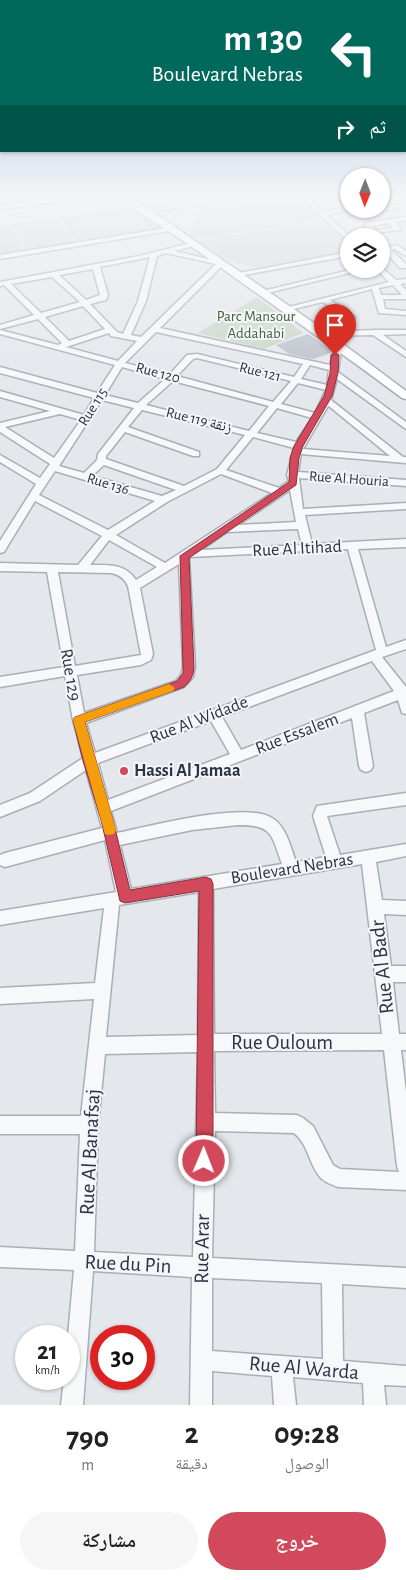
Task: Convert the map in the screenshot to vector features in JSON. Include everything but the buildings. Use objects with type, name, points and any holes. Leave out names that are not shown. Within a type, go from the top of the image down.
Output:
[{"type":"main road","points":[[217,260],[323,334],[406,396]]},
{"type":"street","points":[[3,283],[127,260]]},
{"type":"street","points":[[126,337],[142,301],[153,260]]},
{"type":"street","points":[[209,260],[221,262]]},
{"type":"street","points":[[204,279],[316,260]]},
{"type":"street","name":"Rue 115","points":[[0,549],[4,533],[33,496],[86,419],[120,363],[221,262]]},
{"type":"street","points":[[0,328],[39,315],[104,298],[96,266]]},
{"type":"street","points":[[390,267],[405,266]]},
{"type":"street","points":[[52,273],[116,335],[142,340]]},
{"type":"street","points":[[263,292],[340,274]]},
{"type":"street","points":[[390,277],[406,295]]},
{"type":"street","points":[[285,309],[375,286],[406,281]]},
{"type":"street","points":[[3,283],[68,344]]},
{"type":"street","points":[[375,286],[382,311],[406,313]]},
{"type":"street","points":[[378,297],[406,295]]},
{"type":"street","points":[[324,299],[351,318]]},
{"type":"street","points":[[154,329],[308,362],[334,370],[406,426]]},
{"type":"street","points":[[56,348],[112,330]]},
{"type":"street","name":"Rue 120","points":[[0,332],[316,416]]},
{"type":"street","points":[[374,332],[406,355]]},
{"type":"street","points":[[323,334],[406,332]]},
{"type":"street","points":[[308,548],[293,479],[298,448],[325,401],[334,370],[335,355],[339,346]]},
{"type":"street","name":"Rue 121","points":[[172,377],[189,358],[197,356],[330,388]]},
{"type":"street","points":[[81,569],[108,535],[163,500],[220,472],[296,380],[308,362]]},
{"type":"street","name":"Rue 119 زنقة","points":[[0,370],[251,433],[298,448],[403,460]]},
{"type":"street","points":[[102,461],[101,456],[140,406],[172,377]]},
{"type":"street","points":[[0,394],[86,419]]},
{"type":"street","points":[[325,401],[340,410],[403,460]]},
{"type":"street","points":[[0,427],[58,412]]},
{"type":"street","name":"Rue 136","points":[[0,427],[54,465],[85,477],[163,500]]},
{"type":"street","points":[[122,428],[196,454]]},
{"type":"street","points":[[0,458],[41,483]]},
{"type":"street","points":[[85,477],[102,461]]},
{"type":"street","points":[[102,461],[184,489]]},
{"type":"street","points":[[220,472],[256,482],[279,492]]},
{"type":"street","points":[[134,586],[186,556],[279,492],[293,479]]},
{"type":"street","name":"Rue Al Houria","points":[[293,479],[405,487]]},
{"type":"street","points":[[33,496],[166,568]]},
{"type":"street","points":[[300,512],[406,506]]},
{"type":"street","points":[[226,529],[303,525]]},
{"type":"street","name":"Rue Al Itihad","points":[[186,556],[406,543]]},
{"type":"street","points":[[352,546],[378,654],[404,693],[406,709]]},
{"type":"street","points":[[79,720],[180,684],[187,677],[189,667],[186,556]]},
{"type":"street","points":[[0,567],[110,569],[123,571],[130,577],[134,586],[147,651],[146,657],[141,660],[0,682]]},
{"type":"street","name":"Rue 129","points":[[52,569],[79,720],[111,836],[118,898]]},
{"type":"street","name":"Rue Al Widade","points":[[0,811],[35,797],[89,761],[406,644]]},
{"type":"street","name":"Rue Essalem","points":[[104,808],[404,693]]},
{"type":"street","points":[[357,711],[366,766]]},
{"type":"street","points":[[214,715],[238,757]]},
{"type":"street","points":[[334,862],[320,816],[322,810],[406,799]]},
{"type":"street","points":[[5,860],[111,836],[235,818],[259,818],[274,828],[291,869]]},
{"type":"street","name":"Boulevard Nebras","points":[[0,918],[406,850]]},
{"type":"street","name":"Rue Al Badr","points":[[368,857],[376,907],[383,974],[398,1042],[406,1166]]},
{"type":"street","name":"Rue Arar","points":[[201,1405],[206,1122],[206,884]]},
{"type":"street","name":"Rue Al Banafsaj","points":[[72,1405],[84,1262],[90,1125],[97,1046],[103,991],[118,898]]},
{"type":"street","points":[[376,907],[406,908]]},
{"type":"street","points":[[383,974],[406,974]]},
{"type":"street","points":[[0,996],[103,991]]},
{"type":"street","name":"Rue Ouloum","points":[[97,1046],[205,1043],[398,1042]]},
{"type":"street","points":[[206,1122],[297,1124],[307,1132],[327,1171],[332,1176],[338,1178],[406,1181]]},
{"type":"street","points":[[0,1125],[90,1125]]},
{"type":"street","name":"Rue du Pin","points":[[0,1257],[406,1278]]},
{"type":"street","points":[[332,1275],[333,1370]]},
{"type":"street","name":"Rue Al Warda","points":[[202,1360],[406,1376]]},
{"type":"street","points":[[281,1366],[285,1405]]},
{"type":"street","points":[[373,1374],[375,1405]]},
{"type":"shaded area","points":[[228,260],[306,260],[259,268]]},
{"type":"green space","name":"Parc Mansour Addahabi","points":[[257,297],[303,333],[264,349],[198,333]]},
{"type":"slow traffic","points":[[109,830],[79,720],[169,688]]},
{"type":"place","name":"Hassi Al Jamaa","points":[[124,771]]},
{"type":"route","points":[[204,1161],[206,1122],[206,884],[125,897],[104,808],[89,761],[79,720],[184,681],[189,673],[184,556],[293,483],[292,469],[294,458],[328,396],[334,373],[335,355]]}]
